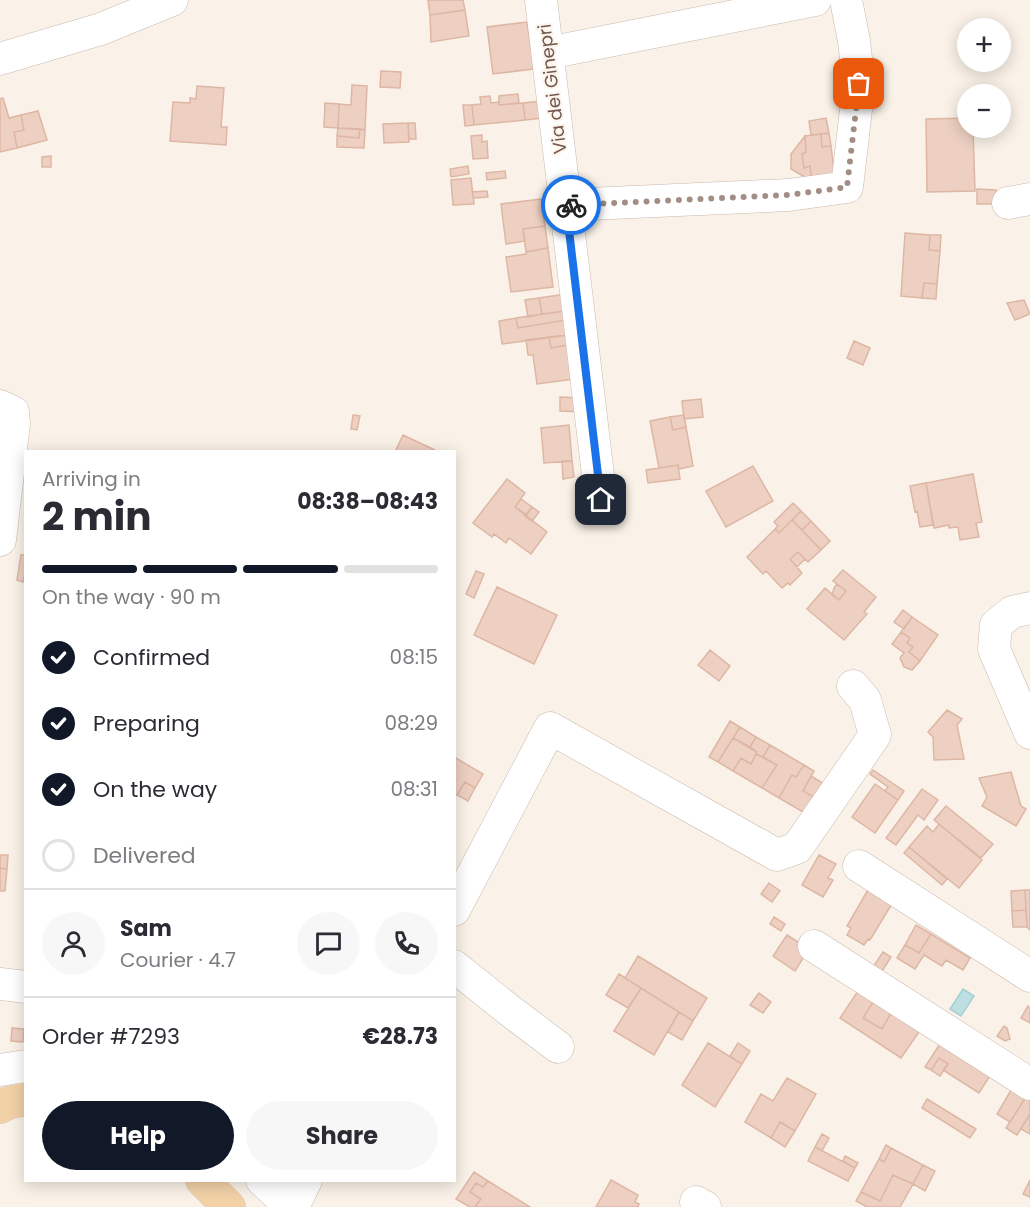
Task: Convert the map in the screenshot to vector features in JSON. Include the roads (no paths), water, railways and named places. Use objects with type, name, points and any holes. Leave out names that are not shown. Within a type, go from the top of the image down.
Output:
[{"type":"main road","points":[[0,1107],[24,1100]]},
{"type":"main road","points":[[204,1182],[229,1207]]},
{"type":"street","points":[[0,59],[101,29],[172,0]]},
{"type":"street","name":"Via dei Ginepri","points":[[541,0],[601,500]]},
{"type":"street","points":[[548,53],[815,0]]},
{"type":"street","points":[[566,205],[789,195],[847,187],[859,84],[846,0]]},
{"type":"street","points":[[0,406],[13,412],[14,423],[0,540]]},
{"type":"street","points":[[1030,608],[1012,612],[996,625],[994,649],[1030,733]]},
{"type":"street","points":[[456,906],[550,728],[777,855],[797,848],[875,735],[865,700],[854,686]]},
{"type":"street","points":[[859,866],[1030,976]]},
{"type":"street","points":[[814,946],[1030,1084]]},
{"type":"street","points":[[456,968],[558,1047]]},
{"type":"street","points":[[0,984],[24,987]]},
{"type":"street","points":[[0,1070],[24,1066]]},
{"type":"street","points":[[264,1182],[292,1207],[305,1182]]},
{"type":"water","points":[[963,989],[974,996],[961,1016],[950,1009]]}]
